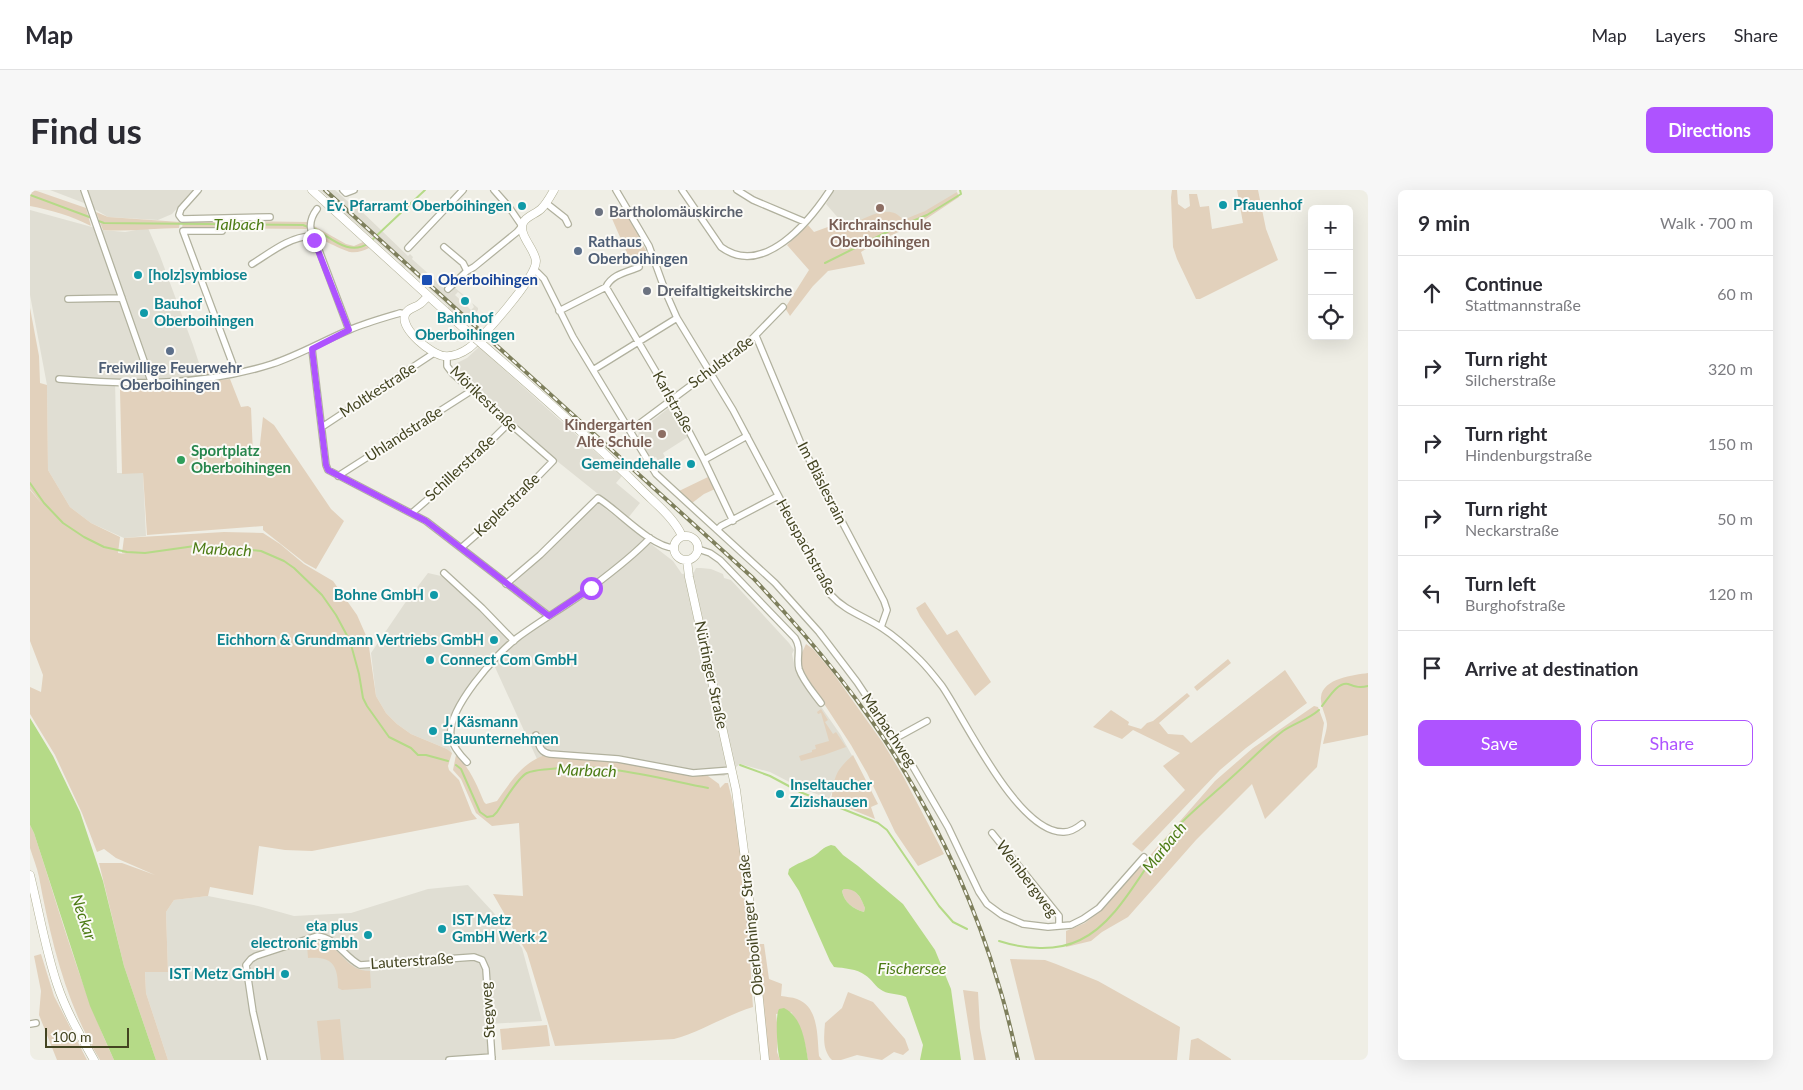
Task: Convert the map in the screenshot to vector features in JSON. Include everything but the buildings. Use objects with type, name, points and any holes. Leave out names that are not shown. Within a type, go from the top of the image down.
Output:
[{"type":"main road","points":[[312,190],[626,474],[679,529],[682,536]]},
{"type":"main road","points":[[447,356],[462,352],[475,342],[504,310],[533,271],[536,260],[522,226],[525,220],[540,210],[554,190]]},
{"type":"main road","points":[[405,314],[410,309],[421,304],[428,296]]},
{"type":"main road","name":"Mörikestraße","points":[[405,314],[404,321],[409,331],[424,346],[434,353],[447,356]]},
{"type":"main road","points":[[682,536],[694,538],[698,544],[695,556],[688,560],[677,556],[674,548],[676,541],[682,536]]},
{"type":"main road","name":"Nürtinger Straße","points":[[688,560],[691,583],[736,790]]},
{"type":"main road","name":"Oberboihinger Straße","points":[[736,790],[746,859],[765,1060]]},
{"type":"main road","points":[[30,875],[51,963],[62,997],[94,1060]]},
{"type":"street","points":[[85,190],[151,382]]},
{"type":"street","points":[[198,190],[180,209],[182,219],[270,217]]},
{"type":"street","points":[[344,191],[348,193],[354,190]]},
{"type":"street","points":[[408,248],[463,190]]},
{"type":"street","points":[[448,288],[522,226],[494,190]]},
{"type":"street","name":"Heuspachstraße","points":[[616,190],[650,246],[676,318],[747,436],[831,595],[844,608],[881,627],[895,637],[929,670],[942,686],[985,758],[1010,794],[1024,809],[1055,830],[1065,832],[1082,824]]},
{"type":"street","points":[[682,190],[721,247],[737,256],[756,256],[766,253],[783,242],[805,222],[830,190]]},
{"type":"street","points":[[737,190],[753,200],[805,222]]},
{"type":"street","points":[[546,202],[566,218],[568,224]]},
{"type":"street","points":[[318,209],[313,216],[311,230],[349,330]]},
{"type":"street","points":[[252,264],[311,230]]},
{"type":"street","points":[[222,231],[183,231],[236,373]]},
{"type":"street","points":[[444,247],[462,262],[468,270]]},
{"type":"street","points":[[559,311],[606,287],[608,282],[621,273],[640,267]]},
{"type":"street","points":[[533,271],[544,279],[573,337],[632,433]]},
{"type":"street","name":"Karlstraße","points":[[606,287],[672,399],[733,521]]},
{"type":"street","points":[[68,299],[122,298]]},
{"type":"street","name":"Schulstraße","points":[[632,433],[672,399],[756,336],[783,307]]},
{"type":"street","points":[[59,379],[151,382],[212,379],[272,364],[312,349],[349,330],[400,313],[405,314]]},
{"type":"street","points":[[593,370],[676,318]]},
{"type":"street","name":"Im Bläslesrain","points":[[756,336],[806,453],[884,601],[887,610],[881,627]]},
{"type":"street","points":[[312,349],[328,470],[412,513],[444,534],[549,616]]},
{"type":"street","name":"Moltkestraße","points":[[322,427],[434,353]]},
{"type":"street","name":"Mörikestraße","points":[[447,356],[447,366],[471,391],[553,461]]},
{"type":"street","name":"Uhlandstraße","points":[[338,476],[471,391]]},
{"type":"street","name":"Schillerstraße","points":[[412,513],[458,474],[508,424]]},
{"type":"street","name":"Marbachweg","points":[[632,433],[656,474],[775,583],[820,632],[837,654],[896,738],[948,827],[979,892],[987,904],[1002,915],[1023,924],[1048,927],[1067,926],[1099,908],[1144,857]]},
{"type":"street","points":[[704,460],[747,436]]},
{"type":"street","name":"Keplerstraße","points":[[461,548],[507,508],[553,461]]},
{"type":"street","points":[[718,529],[778,496]]},
{"type":"street","points":[[506,584],[540,555],[598,498],[650,538],[665,547],[674,548]]},
{"type":"street","points":[[467,762],[456,750],[451,736],[451,728],[455,714],[472,686],[514,641],[591,588],[650,538]]},
{"type":"street","points":[[698,549],[710,553],[720,560],[795,638],[800,646],[798,663],[800,672],[821,703]]},
{"type":"street","points":[[444,573],[514,641]]},
{"type":"street","points":[[896,738],[927,721]]},
{"type":"street","points":[[536,735],[540,748],[544,753],[618,759],[694,773],[732,770]]},
{"type":"street","name":"Weinbergweg","points":[[992,833],[1059,916],[1059,926]]},
{"type":"street","name":"Lauterstraße","points":[[264,1060],[246,969],[246,964],[251,959],[317,936],[333,941],[351,960],[360,965],[474,957],[482,960]]},
{"type":"street","name":"Stegweg","points":[[482,960],[486,969],[492,1058]]},
{"type":"street","points":[[448,1060],[492,1058]]},
{"type":"shaded area","points":[[30,190],[86,208],[91,226],[46,209],[30,206]]},
{"type":"shaded area","points":[[50,190],[194,190],[172,214],[158,220],[108,217],[84,203]]},
{"type":"shaded area","points":[[320,190],[335,190],[354,207],[355,205],[408,256],[410,254],[413,257],[412,259],[433,276],[441,286],[451,293],[454,287],[466,297],[458,292],[455,295],[471,310],[474,307],[472,303],[478,308],[474,315],[480,321],[472,327],[469,323],[467,325],[406,267],[404,269],[400,265],[401,263],[350,218],[337,209],[339,207]]},
{"type":"shaded area","name":"Kirchrainschule Oberboihingen","points":[[834,190],[957,190],[956,196],[903,222],[847,228],[826,204]]},
{"type":"shaded area","points":[[1172,190],[1177,190],[1178,204],[1185,209],[1190,206],[1189,194],[1197,194],[1200,207],[1209,206],[1212,229],[1243,223],[1237,190],[1258,190],[1266,229],[1278,260],[1200,299],[1196,299],[1173,247]]},
{"type":"shaded area","points":[[957,192],[959,197],[923,221],[881,240],[861,252],[865,264],[828,271],[813,286],[790,316],[785,308],[809,270],[787,245],[808,225],[814,232],[847,220],[850,225],[885,212],[898,215],[903,220],[925,211]]},
{"type":"shaded area","points":[[613,208],[618,218],[626,214],[643,240],[641,242],[651,259],[633,267],[610,214]]},
{"type":"shaded area","points":[[30,210],[103,230],[125,232],[148,228],[193,345],[201,369],[197,369],[197,377],[115,380],[117,473],[143,473],[146,536],[124,538],[91,523],[70,507],[48,470],[47,385],[30,295]]},
{"type":"shaded area","points":[[96,212],[108,217],[180,222],[179,228],[103,230]]},
{"type":"shaded area","points":[[183,222],[308,222],[308,229],[182,228]]},
{"type":"shaded area","points":[[314,226],[346,244],[354,246],[363,242],[369,248],[350,252],[317,236],[314,232]]},
{"type":"shaded area","points":[[30,308],[39,356],[40,383],[47,385],[48,470],[70,507],[91,523],[120,537],[118,553],[126,554],[122,553],[124,538],[224,532],[263,533],[304,564],[333,581],[357,615],[368,640],[376,696],[386,713],[411,734],[447,749],[452,753],[448,766],[449,770],[459,780],[472,813],[477,819],[312,851],[285,850],[259,846],[253,895],[210,887],[208,896],[174,900],[166,912],[168,972],[145,972],[146,993],[168,1060],[156,1060],[124,966],[99,863],[122,863],[155,875],[116,858],[104,849],[97,852],[82,813],[55,755],[30,714],[30,687],[41,692],[43,675],[30,641],[30,490],[42,504],[30,489]]},
{"type":"shaded area","points":[[479,347],[622,476],[616,483],[640,503],[628,518],[537,445],[538,443],[454,367],[455,364],[467,358]]},
{"type":"shaded area","points":[[228,365],[229,369],[226,372],[201,375],[201,369]]},
{"type":"shaded area","name":"Sportplatz Oberboihingen","points":[[230,379],[241,407],[248,406],[251,408],[253,454],[240,454],[241,468],[259,467],[260,470],[259,453],[263,417],[274,425],[331,509],[344,521],[316,569],[305,563],[263,530],[263,526],[147,535],[143,473],[122,474],[120,390]]},
{"type":"shaded area","name":"Kindergarten Alte Schule","points":[[670,407],[688,437],[663,453],[665,457],[658,461],[656,457],[651,459],[638,437],[639,431]]},
{"type":"shaded area","points":[[708,477],[715,489],[692,503],[679,491]]},
{"type":"shaded area","points":[[598,503],[673,561],[682,574],[694,572],[696,568],[701,568],[711,569],[723,574],[724,578],[731,580],[789,643],[794,650],[792,654],[795,668],[840,734],[855,761],[835,785],[829,799],[799,787],[770,772],[740,764],[724,776],[693,776],[537,759],[494,665],[518,641],[554,615],[514,584],[515,579],[549,550]]},
{"type":"shaded area","points":[[428,573],[441,576],[450,582],[509,640],[462,695],[451,715],[446,738],[452,753],[447,749],[411,734],[397,724],[386,713],[376,696],[371,653]]},
{"type":"shaded area","points":[[925,602],[947,635],[957,630],[991,682],[975,696],[920,616],[916,608]]},
{"type":"shaded area","points":[[806,644],[813,649],[833,673],[883,743],[903,776],[944,854],[918,866],[895,832],[867,773],[851,745],[802,670],[800,657]]},
{"type":"shaded area","points":[[1228,659],[1231,663],[1197,691],[1194,687]]},
{"type":"shaded area","points":[[1285,670],[1307,703],[1246,748],[1220,770],[1142,852],[1132,844],[1185,790],[1163,766],[1180,753],[1133,730],[1122,739],[1093,727],[1111,710],[1129,722],[1128,725],[1141,729],[1187,693],[1190,696],[1159,723],[1168,734],[1183,735],[1191,743]]},
{"type":"shaded area","points":[[1368,673],[1368,735],[1323,744],[1327,724],[1321,700],[1323,691],[1327,686],[1340,679]]},
{"type":"shaded area","points":[[1314,706],[1318,707],[1324,723],[1317,767],[1265,819],[1252,784],[1196,840],[1128,917],[1102,932],[1091,941],[1066,947],[1066,931],[1085,923],[1105,907],[1215,781],[1253,748]]},
{"type":"shaded area","points":[[821,709],[828,720],[825,722],[833,734],[836,732],[846,747],[801,761],[799,756],[812,752],[812,750],[816,749],[815,745],[829,741],[821,713],[818,714],[817,712]]},
{"type":"shaded area","points":[[456,755],[469,771],[486,804],[497,801],[512,780],[530,762],[546,755],[619,760],[687,774],[708,776],[719,784],[720,788],[725,783],[728,783],[743,866],[753,1007],[674,1039],[555,1046],[527,953],[493,894],[523,896],[519,823],[492,826],[476,813],[461,779],[453,770]]},
{"type":"shaded area","points":[[853,755],[878,804],[871,807],[875,819],[831,801],[836,775]]},
{"type":"shaded area","points":[[30,825],[80,976],[114,1060],[100,1060],[78,1017],[61,972],[38,873],[30,848]]},
{"type":"shaded area","points":[[468,885],[522,948],[542,1021],[488,1024],[491,1060],[168,1060],[146,993],[145,971],[168,972],[166,912],[174,900],[208,896],[258,906],[294,916],[351,913],[428,889]]},
{"type":"shaded area","points":[[850,888],[861,899],[865,908],[864,912],[847,902],[842,891]]},
{"type":"shaded area","points":[[321,942],[334,949],[355,967],[370,971],[371,988],[342,990],[338,988],[337,973],[332,964],[323,959],[308,958],[307,945]]},
{"type":"shaded area","points":[[757,944],[764,944],[769,979],[782,984],[781,996],[791,997],[804,1003],[813,1015],[816,1023],[819,1056],[822,1060],[808,1060],[803,1035],[791,1012],[776,1014],[778,1031],[777,1052],[780,1060],[768,1060]]},
{"type":"shaded area","points":[[41,954],[54,996],[87,1060],[57,1060],[39,1015],[41,991],[34,956]]},
{"type":"shaded area","points":[[1010,959],[1045,960],[1056,964],[1098,981],[1180,1027],[1177,1060],[1035,1060]]},
{"type":"shaded area","points":[[963,990],[978,992],[980,1028],[986,1060],[974,1060]]},
{"type":"shaded area","points":[[848,992],[873,1002],[905,1039],[909,1050],[903,1055],[894,1052],[882,1060],[857,1055],[841,1060],[832,1060],[825,1047],[825,1023],[842,1008]]},
{"type":"shaded area","points":[[340,1019],[344,1060],[321,1060],[317,1021]]},
{"type":"shaded area","points":[[547,1025],[550,1046],[502,1050],[500,1029]]},
{"type":"shaded area","points":[[1198,1038],[1231,1060],[1189,1060],[1191,1040]]},
{"type":"water","name":"Neckar","points":[[30,718],[53,756],[80,812],[103,881],[124,966],[156,1060],[114,1060],[90,1006],[30,825]]},
{"type":"water","name":"Fischersee","points":[[831,845],[835,846],[843,855],[903,904],[935,950],[951,989],[961,1060],[920,1060],[923,1045],[906,997],[883,991],[862,973],[834,967],[830,961],[799,891],[788,874],[789,869]],"holes":[[[848,889],[860,897],[865,908],[864,912],[847,902],[842,891]]]},
{"type":"water","points":[[784,1008],[799,1023],[808,1060],[780,1060],[777,1042],[777,1018],[779,1009]]},
{"type":"waterway","name":"Talbach","points":[[372,240],[425,190]]},
{"type":"waterway","points":[[825,263],[889,231],[927,215],[961,194],[960,190]]},
{"type":"waterway","name":"Talbach","points":[[30,195],[92,218]]},
{"type":"waterway","name":"Talbach","points":[[96,220],[104,223],[303,225],[308,227]]},
{"type":"waterway","name":"Talbach","points":[[313,228],[347,247],[361,247],[369,243]]},
{"type":"waterway","name":"Marbach","points":[[30,483],[44,503],[63,523],[104,547],[127,552],[145,553],[202,545],[261,551],[284,561],[322,595],[336,615],[350,641],[363,698],[389,737],[411,748],[418,755],[426,755],[448,761]]},
{"type":"waterway","name":"Marbach","points":[[1322,706],[1333,692],[1344,684],[1358,687],[1368,686]]},
{"type":"waterway","name":"Marbach","points":[[999,941],[1019,946],[1050,948],[1071,944],[1092,933],[1114,913],[1165,841],[1182,822],[1276,736],[1319,710]]},
{"type":"waterway","name":"Marbach","points":[[456,765],[461,769],[480,812],[487,817],[493,816],[497,812],[523,776],[538,770],[570,767],[610,769],[708,788]]},
{"type":"waterway","name":"Marbach","points":[[740,765],[770,776],[800,792],[878,823],[887,830],[939,906],[953,922],[967,929]]},
{"type":"railway","points":[[325,190],[753,578],[830,665],[865,711],[897,759],[928,813],[956,869],[990,956],[1005,1005],[1018,1060]]},
{"type":"place","name":"Pfauenhof","points":[[1223,205]]},
{"type":"place","name":"Ev. Pfarramt Oberboihingen","points":[[522,206]]},
{"type":"place","name":"Kirchrainschule Oberboihingen","points":[[880,208]]},
{"type":"place","name":"Bartholomäuskirche","points":[[599,212]]},
{"type":"place","name":"Rathaus Oberboihingen","points":[[578,251]]},
{"type":"place","name":"[holz]symbiose","points":[[138,275]]},
{"type":"place","name":"Oberboihingen","points":[[427,280]]},
{"type":"place","name":"Dreifaltigkeitskirche","points":[[647,291]]},
{"type":"place","name":"Bahnhof Oberboihingen","points":[[465,301]]},
{"type":"place","name":"Bauhof Oberboihingen","points":[[144,313]]},
{"type":"place","name":"Freiwillige Feuerwehr Oberboihingen","points":[[170,351]]},
{"type":"place","name":"Kindergarten Alte Schule","points":[[662,434]]},
{"type":"place","name":"Sportplatz Oberboihingen","points":[[181,460]]},
{"type":"place","name":"Gemeindehalle","points":[[691,464]]},
{"type":"place","name":"Bohne GmbH","points":[[434,595]]},
{"type":"place","name":"Eichhorn & Grundmann Vertriebs GmbH","points":[[494,640]]},
{"type":"place","name":"Connect Com GmbH","points":[[430,660]]},
{"type":"place","name":"J. Käsmann Bauunternehmen","points":[[433,731]]},
{"type":"place","name":"Inseltaucher Zizishausen","points":[[780,794]]},
{"type":"place","name":"IST Metz GmbH Werk 2","points":[[442,929]]},
{"type":"place","name":"eta plus electronic gmbh","points":[[368,935]]},
{"type":"place","name":"IST Metz GmbH","points":[[285,974]]},
{"type":"route","points":[[314,240],[349,330],[312,349],[328,470],[426,521],[549,616],[591,588]]}]
